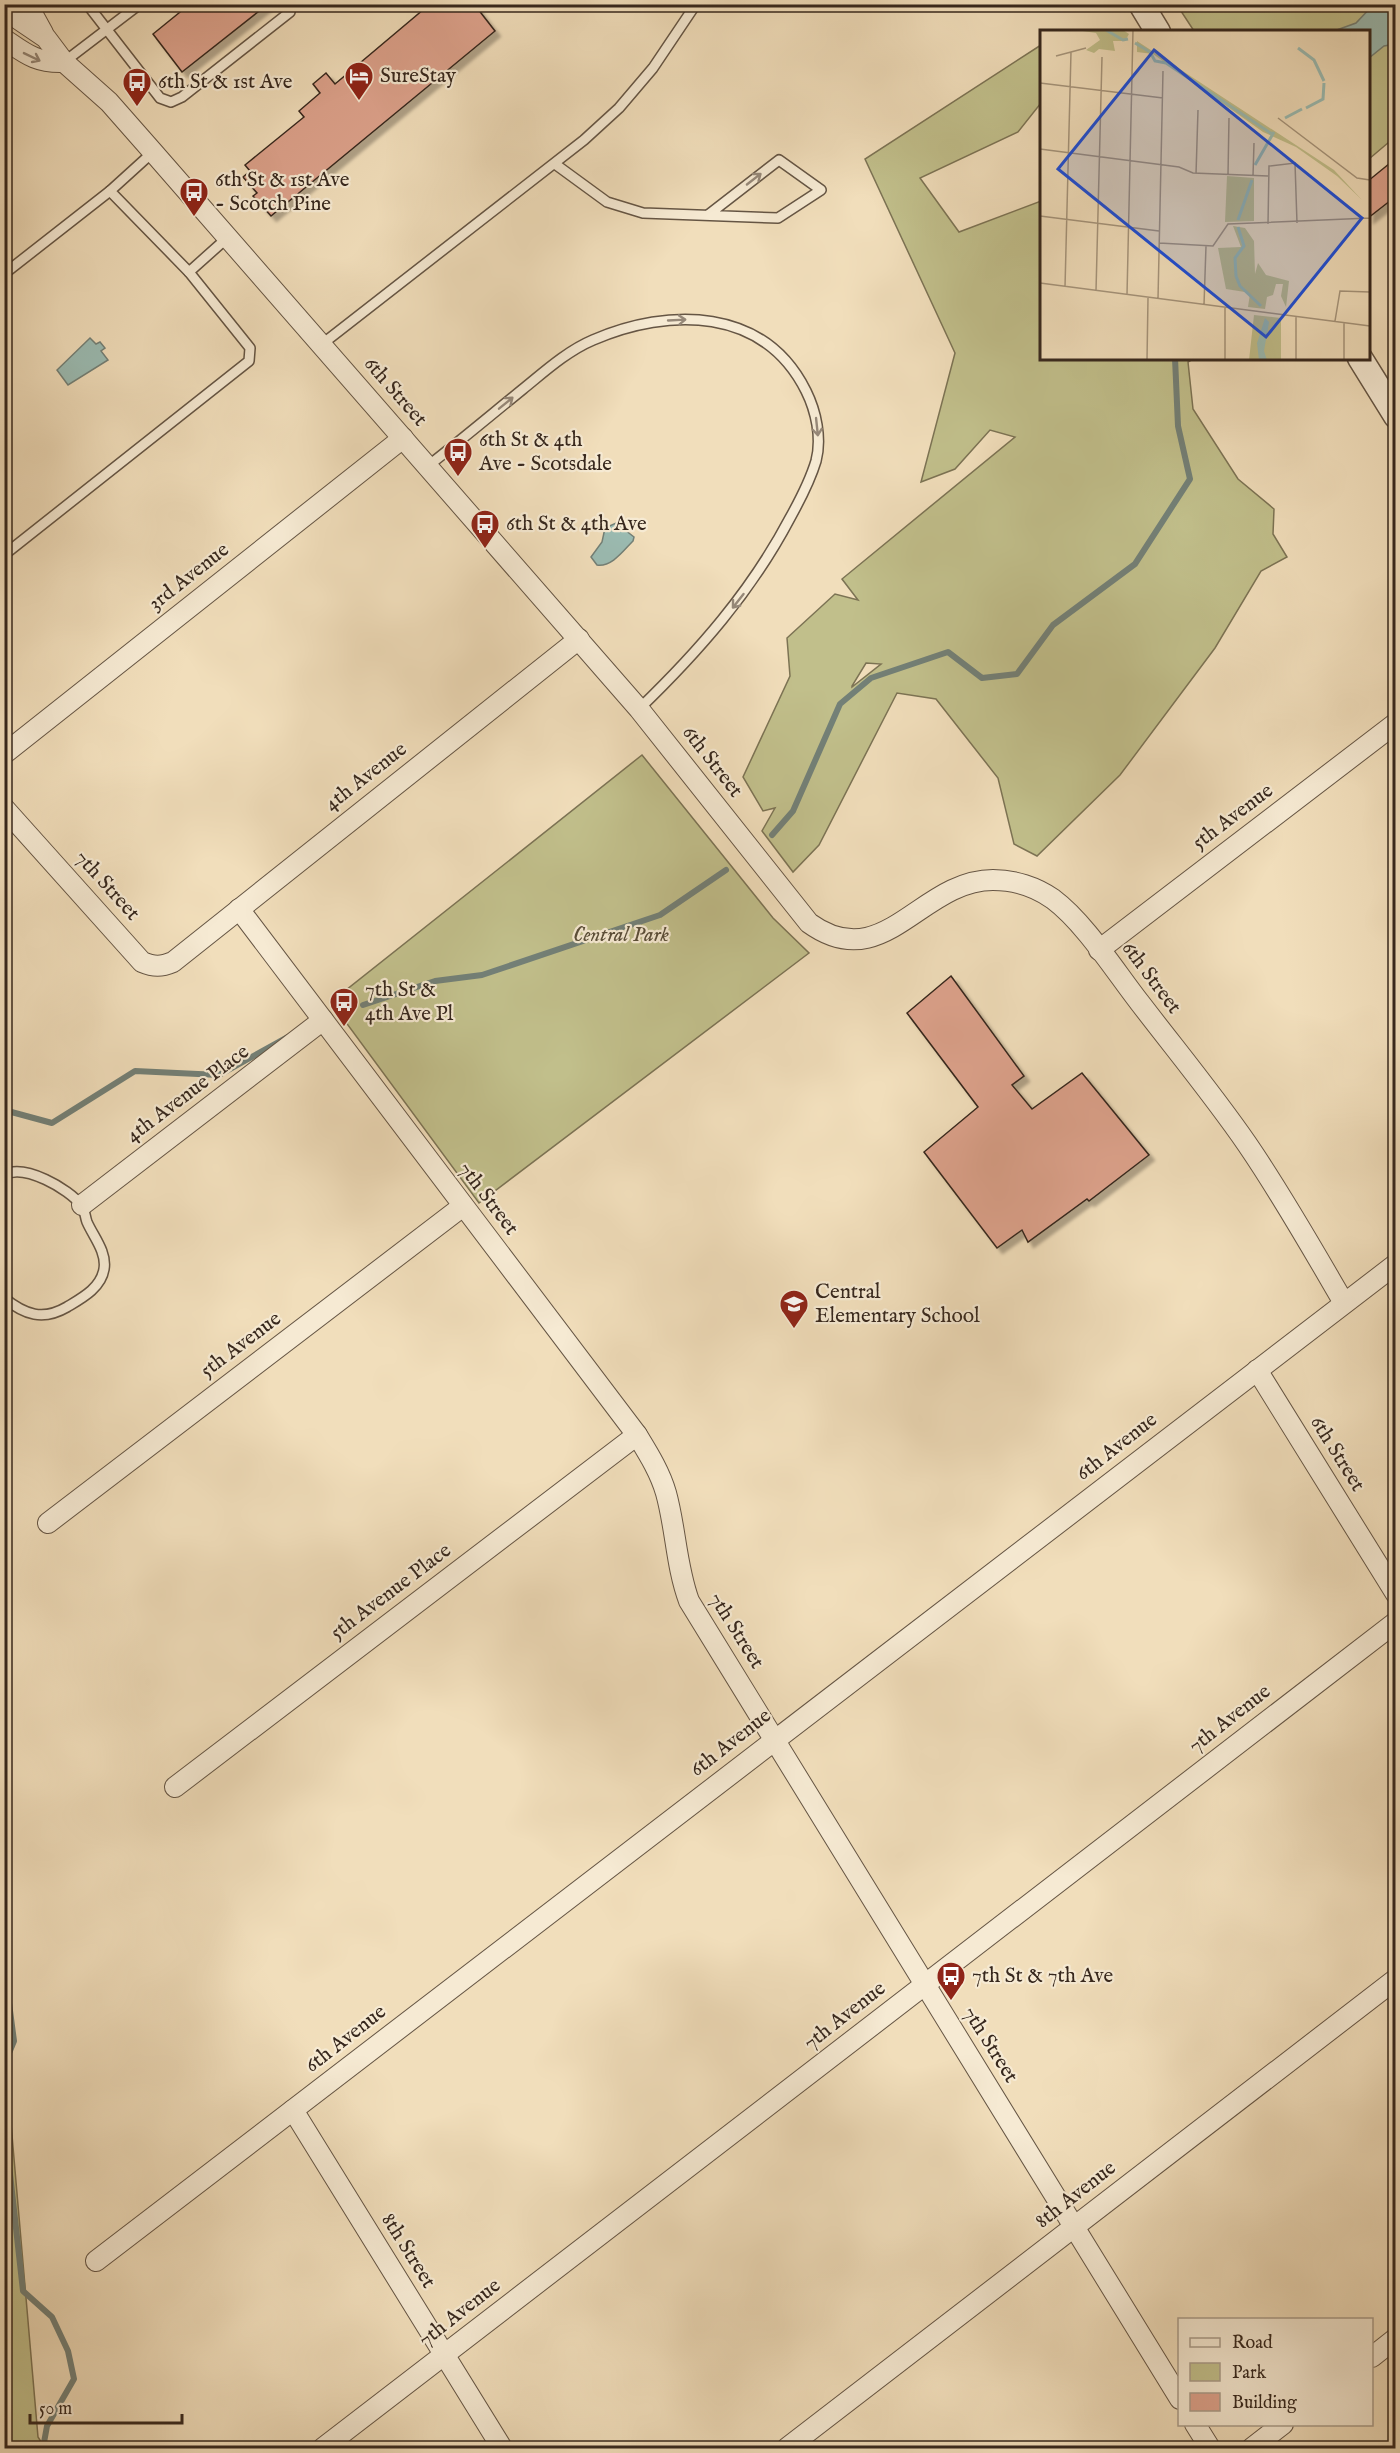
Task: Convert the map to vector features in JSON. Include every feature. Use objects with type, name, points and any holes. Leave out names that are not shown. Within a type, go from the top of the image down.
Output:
[{"type":"street","points":[[27,4],[46,38]]},
{"type":"street","points":[[1141,4],[1157,30]]},
{"type":"street","name":"6th Street","points":[[4,6],[46,38],[64,62],[109,102],[639,709],[809,922],[824,933],[838,939],[857,940],[875,937],[950,890],[969,883],[992,880],[1032,887],[1053,899],[1070,915],[1099,950],[1247,1144],[1344,1303]]},
{"type":"street","points":[[4,39],[27,56],[45,63],[64,62]]},
{"type":"street","points":[[1361,360],[1395,416]]},
{"type":"street","name":"3rd Avenue","points":[[4,754],[403,438]]},
{"type":"street","name":"4th Avenue","points":[[184,953],[579,639]]},
{"type":"street","name":"5th Avenue","points":[[1099,950],[1395,723]]},
{"type":"street","name":"7th Street","points":[[4,808],[142,962],[153,966],[164,966],[184,953]]},
{"type":"street","name":"7th Street","points":[[239,909],[637,1435],[654,1462],[665,1491],[680,1576],[689,1602],[1178,2397]]},
{"type":"street","name":"4th Avenue Place","points":[[82,1205],[323,1020]]},
{"type":"street","name":"5th Avenue","points":[[48,1523],[463,1206]]},
{"type":"street","name":"6th Avenue","points":[[96,2261],[1395,1264]]},
{"type":"street","name":"6th Street","points":[[1257,1370],[1395,1594]]},
{"type":"street","name":"5th Avenue Place","points":[[175,1787],[637,1435]]},
{"type":"street","name":"7th Avenue","points":[[323,2448],[1395,1622]]},
{"type":"street","name":"8th Avenue","points":[[787,2448],[1395,1979]]},
{"type":"street","name":"8th Street","points":[[293,2110],[501,2448]]},
{"type":"street","points":[[1373,2355],[1395,2338]]},
{"type":"street","points":[[1196,2426],[1210,2448]]},
{"type":"street","points":[[1252,2448],[1280,2426]]},
{"type":"lane","points":[[87,4],[160,98],[174,102],[290,12],[284,4]]},
{"type":"lane","points":[[64,62],[140,4]]},
{"type":"lane","points":[[321,345],[555,164],[619,108],[653,68],[696,4]]},
{"type":"lane","points":[[4,274],[110,191],[153,153]]},
{"type":"lane","points":[[555,164],[606,202],[644,213],[778,218],[822,190],[779,160],[708,215]]},
{"type":"lane","points":[[4,555],[249,361],[250,348],[189,272],[110,191]]},
{"type":"lane","points":[[189,272],[227,238]]},
{"type":"lane","points":[[428,466],[558,361],[591,341],[632,325],[679,319],[714,321],[743,329],[768,343],[789,364],[815,409],[818,435],[817,459],[806,488],[777,542],[743,595],[680,670],[639,709]]},
{"type":"lane","points":[[4,1176],[9,1172],[26,1172],[41,1176],[82,1205],[87,1222],[101,1250],[104,1268],[98,1283],[85,1297],[43,1315],[27,1314],[4,1298]]},
{"type":"green space","points":[[1177,5],[1395,5],[1395,137],[1370,158],[1370,30],[1193,30]]},
{"type":"green space","points":[[1040,46],[1040,104],[1018,132],[920,178],[959,232],[1040,201],[1040,360],[1191,360],[1188,362],[1193,409],[1238,479],[1274,509],[1273,534],[1287,557],[1261,571],[1215,648],[1120,775],[1037,856],[1014,844],[998,778],[936,699],[897,693],[819,845],[793,872],[762,831],[775,808],[763,811],[743,777],[790,676],[787,638],[835,594],[858,600],[842,579],[1015,437],[990,430],[955,469],[921,482],[955,353],[865,159]],"holes":[[[866,663],[881,664],[852,687]]]},
{"type":"green space","name":"Central Park","points":[[642,755],[773,918],[809,953],[479,1203],[331,1002]]},
{"type":"green space","points":[[5,2054],[38,2437],[45,2448],[12,2448],[4,2371]]},
{"type":"water","points":[[1374,4],[1395,5],[1395,44],[1384,46],[1370,57],[1370,30],[1337,30],[1356,23]]},
{"type":"water","points":[[90,338],[96,344],[100,342],[105,348],[101,351],[108,360],[68,385],[57,370]]},
{"type":"water","points":[[616,523],[634,537],[633,541],[608,564],[597,565],[591,557],[602,542],[605,528]]},
{"type":"building","points":[[190,4],[268,4],[182,72],[153,34]]},
{"type":"building","name":"SureStay","points":[[430,4],[474,4],[495,31],[271,216],[253,196],[257,193],[243,177],[250,171],[245,165],[304,117],[299,111],[320,93],[313,84],[326,73],[335,84]]},
{"type":"building","points":[[1395,159],[1395,197],[1370,216],[1370,179]]},
{"type":"building","name":"Central Elementary School","points":[[951,976],[1024,1076],[1012,1085],[1032,1109],[1082,1073],[1149,1155],[1089,1201],[1087,1199],[1028,1242],[1022,1230],[997,1248],[924,1152],[978,1107],[907,1013]]},
{"type":"waterway","points":[[772,835],[793,811],[840,704],[871,678],[948,652],[982,678],[1017,674],[1053,625],[1135,564],[1190,479],[1178,426],[1175,360]]},
{"type":"waterway","points":[[363,1005],[435,981],[482,975],[660,915],[726,870]]},
{"type":"waterway","points":[[4,1110],[52,1123],[135,1071],[219,1075],[288,1037]]},
{"type":"waterway","points":[[4,1965],[14,2041],[4,2065]]},
{"type":"waterway","points":[[4,2099],[23,2291],[52,2317],[68,2351],[74,2379],[47,2426],[43,2448]]},
{"type":"place","name":"SureStay","points":[[359,102]]},
{"type":"place","name":"6th St & 1st Ave","points":[[137,108]]},
{"type":"place","name":"6th St & 1st Ave - Scotch Pine","points":[[194,218]]},
{"type":"place","name":"6th St & 4th Ave - Scotsdale","points":[[458,478]]},
{"type":"place","name":"6th St & 4th Ave","points":[[485,550]]},
{"type":"place","name":"7th St & 4th Ave Pl","points":[[344,1028]]},
{"type":"place","name":"Central Elementary School","points":[[794,1330]]},
{"type":"place","name":"7th St & 7th Ave","points":[[951,2002]]}]
